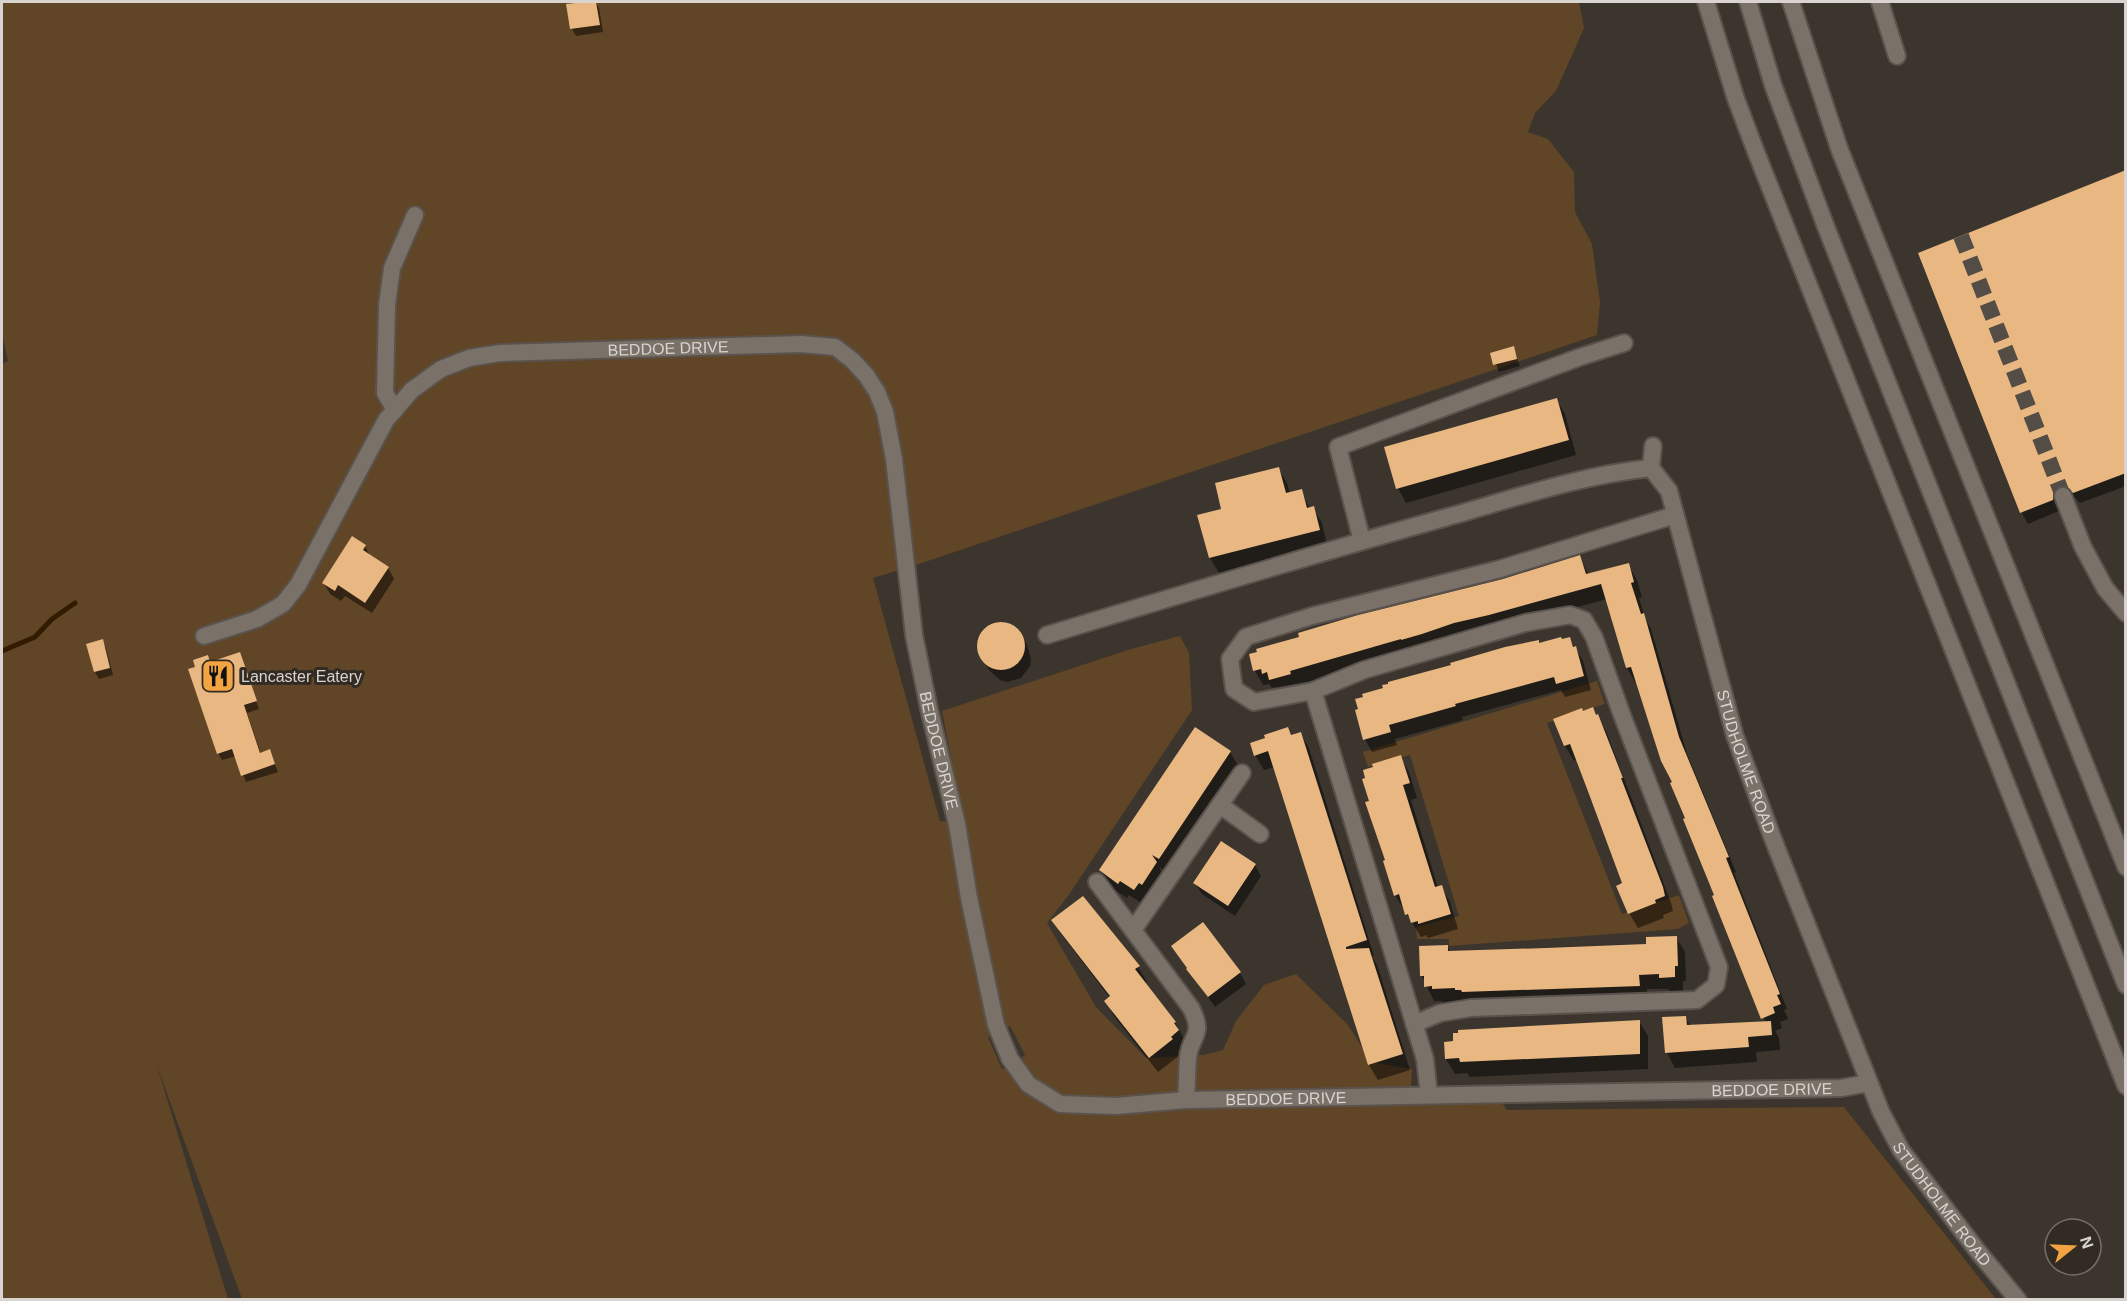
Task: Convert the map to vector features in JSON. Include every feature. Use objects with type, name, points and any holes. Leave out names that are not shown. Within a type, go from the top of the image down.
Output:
[{"type":"street","points":[[1706,2],[1736,99],[1756,152],[2126,1086]]},
{"type":"street","points":[[1748,2],[1773,85],[1822,218],[2126,985]]},
{"type":"street","points":[[1791,2],[1839,148],[2126,867]]},
{"type":"street","points":[[1880,2],[1897,56]]},
{"type":"street","points":[[395,410],[385,393],[387,305],[392,268],[416,215]]},
{"type":"street","name":"BEDDOE DRIVE","points":[[204,636],[257,619],[283,604],[298,585],[386,420],[412,390],[441,369],[469,358],[500,353],[801,344],[835,347],[866,375],[877,392],[885,412],[894,459],[914,635],[957,824],[969,898],[996,1025],[1010,1059],[1028,1084],[1060,1104],[1116,1106],[1186,1100],[1841,1088],[1869,1083]]},
{"type":"street","points":[[1362,541],[1338,447],[1580,357],[1624,344]]},
{"type":"street","points":[[1047,635],[1362,541],[1615,471],[1651,468],[1653,446]]},
{"type":"street","name":"STUDHOLME ROAD","points":[[1651,468],[1669,491],[1736,736],[1777,850],[1869,1083],[1901,1150],[1976,1249],[2018,1299]]},
{"type":"street","points":[[2063,496],[2083,547],[2105,588],[2126,613]]},
{"type":"street","points":[[1414,1024],[1440,1013],[1471,1008],[1697,1000],[1716,985],[1719,967],[1594,637],[1584,620],[1570,615],[1525,623],[1364,670],[1313,691],[1254,702],[1234,689],[1230,659],[1246,637],[1257,633],[1312,616],[1500,569],[1675,515]]},
{"type":"street","points":[[1313,691],[1425,1059],[1429,1095]]},
{"type":"street","points":[[1133,930],[1242,773]]},
{"type":"street","points":[[1220,806],[1260,834]]},
{"type":"street","points":[[1097,882],[1197,1019],[1197,1036],[1189,1054],[1186,1100]]},
{"type":"shaded area","points":[[2,2],[1579,2],[1584,28],[1556,91],[1535,113],[1528,132],[1548,139],[1574,172],[1575,212],[1592,244],[1600,302],[1597,335],[873,578],[940,821],[964,822],[942,711],[1131,649],[1180,636],[1189,653],[1192,710],[1068,896],[1047,923],[1096,1007],[1146,1058],[1203,1055],[1223,1050],[1236,1021],[1264,985],[1296,974],[1348,1025],[1371,1062],[1412,1069],[1410,1103],[1502,1103],[1507,1110],[1844,1107],[1996,1299],[242,1299],[157,1066],[228,1299],[2,1300],[2,364],[8,361],[2,333]],"holes":[[[1010,1026],[1025,1055],[1006,1069],[1002,1069],[988,1037]]]},
{"type":"shaded area","points":[[1597,681],[1605,704],[1547,723],[1622,914],[1679,895],[1689,923],[1678,929],[1449,946],[1449,939],[1417,939],[1416,927],[1459,916],[1410,755],[1368,767],[1363,752]]},
{"type":"building","points":[[596,2],[600,25],[570,29],[566,4]]},
{"type":"building","points":[[2126,170],[2126,473],[2073,493],[2065,486],[2059,487],[2053,494],[2053,500],[2020,513],[1918,253]]},
{"type":"building","points":[[1514,346],[1517,359],[1493,365],[1490,353]]},
{"type":"building","points":[[1557,398],[1569,440],[1396,489],[1384,447]]},
{"type":"building","points":[[1279,467],[1286,493],[1302,489],[1307,508],[1314,506],[1320,530],[1209,558],[1197,515],[1221,509],[1215,483]]},
{"type":"building","points":[[352,536],[366,545],[363,550],[389,567],[365,603],[338,585],[335,591],[322,583]]},
{"type":"building","points":[[1580,555],[1586,574],[1629,563],[1634,582],[1631,583],[1641,614],[1644,613],[1679,737],[1729,857],[1726,858],[1780,994],[1777,995],[1781,1004],[1773,1007],[1775,1013],[1761,1019],[1683,819],[1685,818],[1670,783],[1672,782],[1661,761],[1631,667],[1626,668],[1601,584],[1454,623],[1290,671],[1291,674],[1269,680],[1267,672],[1262,674],[1261,669],[1253,671],[1249,654],[1257,652],[1256,649],[1299,637],[1298,633],[1358,615],[1503,579]]},
{"type":"building","points":[[996,622],[1006,622],[1021,632],[1025,646],[1021,660],[1015,666],[1006,670],[996,670],[981,660],[977,651],[977,641],[987,626]]},
{"type":"building","points":[[1561,637],[1562,639],[1570,637],[1573,647],[1576,646],[1584,676],[1556,684],[1554,677],[1455,704],[1456,706],[1389,725],[1391,732],[1363,740],[1355,710],[1358,709],[1355,699],[1363,697],[1362,694],[1383,688],[1382,685],[1388,682],[1505,647],[1539,640],[1539,643]]},
{"type":"building","points":[[103,639],[110,668],[94,672],[86,644]]},
{"type":"building","points":[[240,652],[257,701],[244,705],[260,753],[270,749],[275,764],[241,776],[232,749],[217,754],[188,669],[195,667],[193,660],[208,655],[210,662]]},
{"type":"building","points":[[1593,707],[1596,715],[1598,714],[1623,778],[1621,778],[1665,896],[1655,900],[1656,903],[1628,914],[1616,886],[1622,883],[1570,744],[1564,746],[1553,719],[1582,708],[1583,711]]},
{"type":"building","points":[[1195,727],[1231,751],[1159,859],[1152,855],[1157,862],[1142,885],[1139,883],[1134,890],[1120,881],[1118,884],[1099,870]]},
{"type":"building","points":[[1288,727],[1291,735],[1301,732],[1367,940],[1346,947],[1346,949],[1369,948],[1403,1054],[1368,1065],[1268,751],[1254,756],[1250,743],[1265,738],[1264,735]]},
{"type":"building","points":[[1401,755],[1410,783],[1403,785],[1435,887],[1442,885],[1451,914],[1418,924],[1418,921],[1411,923],[1408,914],[1405,915],[1399,894],[1394,896],[1383,861],[1385,860],[1365,802],[1369,801],[1362,779],[1365,778],[1363,770],[1373,767],[1372,764]]},
{"type":"building","points":[[1221,841],[1256,864],[1228,906],[1193,883]]},
{"type":"building","points":[[1083,896],[1140,966],[1135,969],[1176,1022],[1174,1023],[1179,1030],[1171,1037],[1173,1039],[1149,1058],[1104,1001],[1110,996],[1051,920]]},
{"type":"building","points":[[1203,922],[1241,972],[1208,997],[1171,946]]},
{"type":"building","points":[[1677,936],[1678,966],[1675,966],[1675,977],[1659,978],[1659,974],[1639,975],[1640,986],[1462,992],[1455,988],[1424,987],[1424,976],[1420,976],[1419,946],[1448,945],[1448,951],[1546,948],[1646,944],[1646,937]]},
{"type":"building","points":[[1686,1016],[1687,1025],[1771,1021],[1772,1035],[1748,1037],[1749,1047],[1665,1053],[1662,1017]]},
{"type":"building","points":[[1640,1020],[1640,1054],[1460,1062],[1459,1058],[1445,1059],[1444,1042],[1453,1041],[1453,1033],[1458,1033],[1458,1030]]},
{"type":"waterway","points":[[2,651],[35,637],[52,619],[75,603]]},
{"type":"tunnel","points":[[1961,236],[2063,496]]},
{"type":"place","name":"Lancaster Eatery","points":[[218,676]]}]
